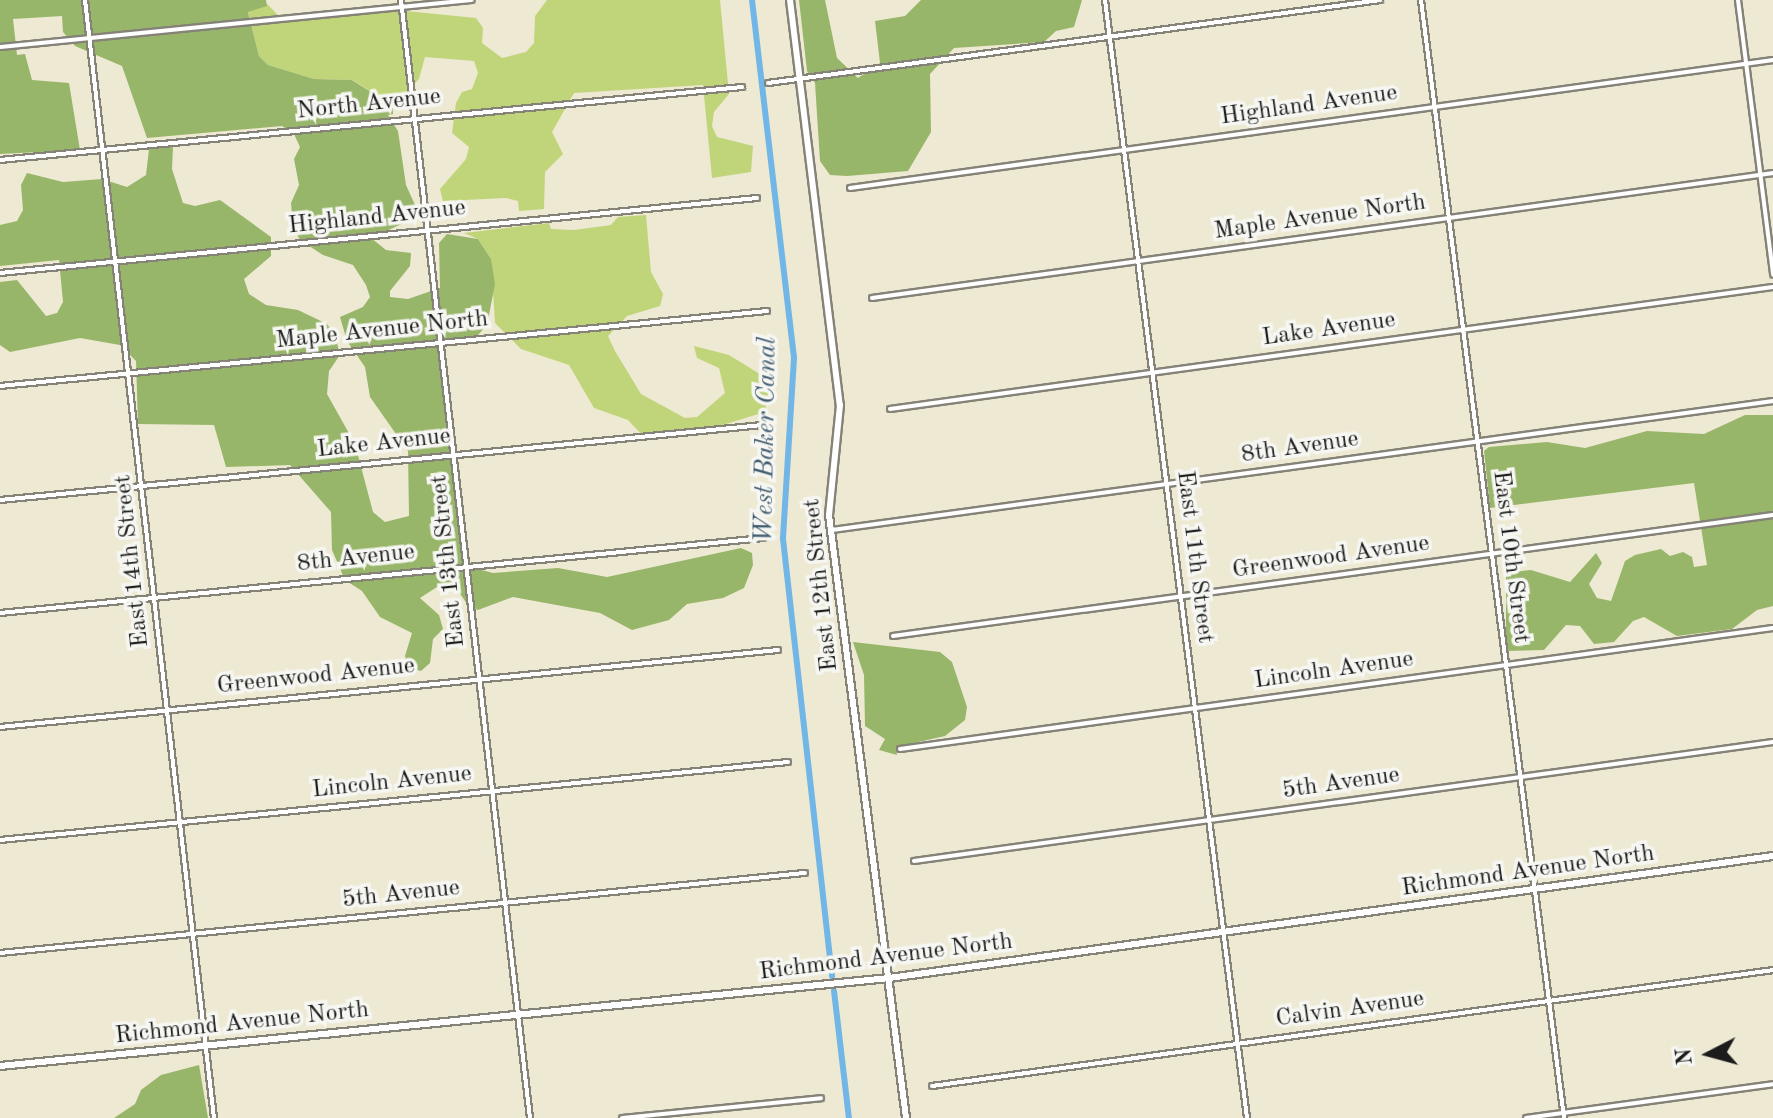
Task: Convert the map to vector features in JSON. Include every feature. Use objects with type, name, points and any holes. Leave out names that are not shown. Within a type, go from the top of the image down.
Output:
[{"type":"street","name":"East 14th Street","points":[[85,0],[214,1118]]},
{"type":"street","name":"East 13th Street","points":[[401,0],[530,1118]]},
{"type":"street","points":[[0,47],[472,0]]},
{"type":"street","name":"East 12th Street","points":[[790,0],[840,405],[829,489],[831,530],[906,1118]]},
{"type":"street","name":"East 11th Street","points":[[1105,0],[1247,1118]]},
{"type":"street","points":[[768,83],[1380,0]]},
{"type":"street","name":"East 10th Street","points":[[1421,0],[1563,1115]]},
{"type":"street","points":[[1738,0],[1773,275]]},
{"type":"street","name":"Highland Avenue","points":[[850,188],[1773,60]]},
{"type":"street","name":"North Avenue","points":[[0,160],[742,87]]},
{"type":"street","name":"Maple Avenue North","points":[[872,298],[1773,173]]},
{"type":"street","name":"Highland Avenue","points":[[0,273],[757,198]]},
{"type":"street","name":"Lake Avenue","points":[[890,409],[1773,287]]},
{"type":"street","name":"Maple Avenue North","points":[[0,386],[767,311]]},
{"type":"street","name":"8th Avenue","points":[[831,530],[1773,401]]},
{"type":"street","name":"Lake Avenue","points":[[0,500],[772,424]]},
{"type":"street","name":"Greenwood Avenue","points":[[893,636],[1773,515]]},
{"type":"street","name":"8th Avenue","points":[[0,613],[763,538]]},
{"type":"street","name":"Lincoln Avenue","points":[[900,749],[1773,628]]},
{"type":"street","name":"Greenwood Avenue","points":[[0,727],[778,650]]},
{"type":"street","name":"5th Avenue","points":[[914,861],[1773,742]]},
{"type":"street","name":"Lincoln Avenue","points":[[0,840],[788,762]]},
{"type":"street","name":"Richmond Avenue North","points":[[0,1066],[889,978],[1773,856]]},
{"type":"street","name":"5th Avenue","points":[[0,953],[805,873]]},
{"type":"street","name":"Calvin Avenue","points":[[932,1086],[1773,970]]},
{"type":"street","points":[[1526,1118],[1773,1084]]},
{"type":"street","points":[[622,1118],[821,1098]]},
{"type":"green space","points":[[0,0],[266,0],[267,6],[248,12],[259,56],[268,65],[314,79],[352,80],[393,106],[393,114],[388,115],[398,131],[406,185],[415,205],[408,221],[371,238],[386,250],[411,253],[410,266],[390,291],[390,297],[408,299],[440,288],[439,243],[447,234],[478,239],[491,259],[495,284],[487,325],[478,335],[446,343],[443,354],[470,567],[493,573],[558,568],[607,577],[741,548],[752,553],[753,565],[744,588],[723,598],[687,604],[669,620],[632,630],[600,613],[513,597],[478,610],[467,604],[453,583],[440,585],[420,598],[439,615],[443,629],[433,639],[430,663],[421,671],[409,668],[405,656],[412,633],[380,617],[362,591],[345,580],[332,550],[331,512],[290,465],[226,467],[214,425],[138,424],[136,361],[120,345],[80,338],[10,352],[0,345],[0,282],[17,280],[46,316],[57,313],[63,302],[59,260],[0,266],[0,225],[17,221],[23,210],[21,185],[27,173],[63,182],[102,179],[127,187],[146,175],[149,149],[173,147],[172,169],[183,203],[195,206],[220,200],[271,237],[271,256],[244,279],[249,294],[266,305],[298,310],[327,324],[335,335],[340,355],[329,371],[327,394],[355,444],[373,512],[385,522],[409,516],[408,451],[370,397],[365,367],[347,341],[340,317],[363,307],[370,297],[366,285],[353,265],[323,255],[300,240],[293,227],[291,203],[299,185],[294,159],[300,147],[294,134],[282,126],[147,138],[122,66],[75,46],[63,32],[62,16],[13,19],[17,55],[25,54],[32,80],[69,83],[80,150],[0,154]]},
{"type":"green space","points":[[547,0],[720,0],[729,94],[714,112],[712,126],[717,137],[753,146],[751,172],[712,178],[703,85],[574,93],[552,132],[563,154],[545,172],[544,209],[519,211],[518,201],[506,198],[443,201],[440,189],[466,159],[469,147],[452,133],[456,103],[462,92],[472,89],[478,73],[474,61],[425,57],[419,79],[393,106],[353,80],[314,79],[268,65],[259,56],[248,11],[267,4],[284,21],[396,10],[476,18],[483,28],[482,43],[502,58],[526,52],[534,43],[535,16]]},
{"type":"green space","points":[[799,0],[825,0],[837,58],[858,78],[880,63],[875,21],[905,16],[921,0],[1082,0],[1074,27],[1056,31],[1044,42],[954,48],[930,74],[931,132],[908,171],[847,176],[830,175],[820,161],[815,83],[807,71]]},
{"type":"green space","points":[[646,215],[651,272],[663,294],[660,306],[627,316],[608,336],[615,351],[641,394],[685,418],[697,417],[725,393],[719,368],[697,358],[694,346],[729,355],[763,376],[769,387],[765,412],[706,430],[643,436],[628,420],[594,408],[569,365],[521,349],[495,323],[491,259],[478,239],[464,233],[549,223],[551,229],[574,230],[611,225],[618,217]]},
{"type":"green space","points":[[1745,415],[1773,415],[1773,606],[1757,610],[1732,629],[1677,636],[1644,617],[1633,621],[1614,642],[1594,644],[1580,626],[1566,625],[1544,650],[1506,651],[1506,573],[1531,570],[1570,582],[1596,553],[1602,563],[1589,584],[1597,598],[1611,601],[1625,561],[1635,555],[1661,549],[1670,556],[1683,552],[1692,557],[1694,567],[1707,565],[1694,483],[1490,508],[1484,451],[1489,447],[1547,442],[1585,448],[1647,431],[1704,434]]},
{"type":"green space","points":[[853,642],[940,652],[952,662],[967,707],[965,720],[945,736],[896,749],[897,755],[879,750],[885,739],[865,726],[864,675]]},
{"type":"green space","points":[[199,1065],[208,1118],[114,1118],[135,1104],[141,1090],[161,1075]]},
{"type":"waterway","name":"West Baker Canal","points":[[752,0],[794,358],[783,539],[832,976]]},
{"type":"waterway","name":"West Baker Canal","points":[[834,991],[849,1118]]}]
